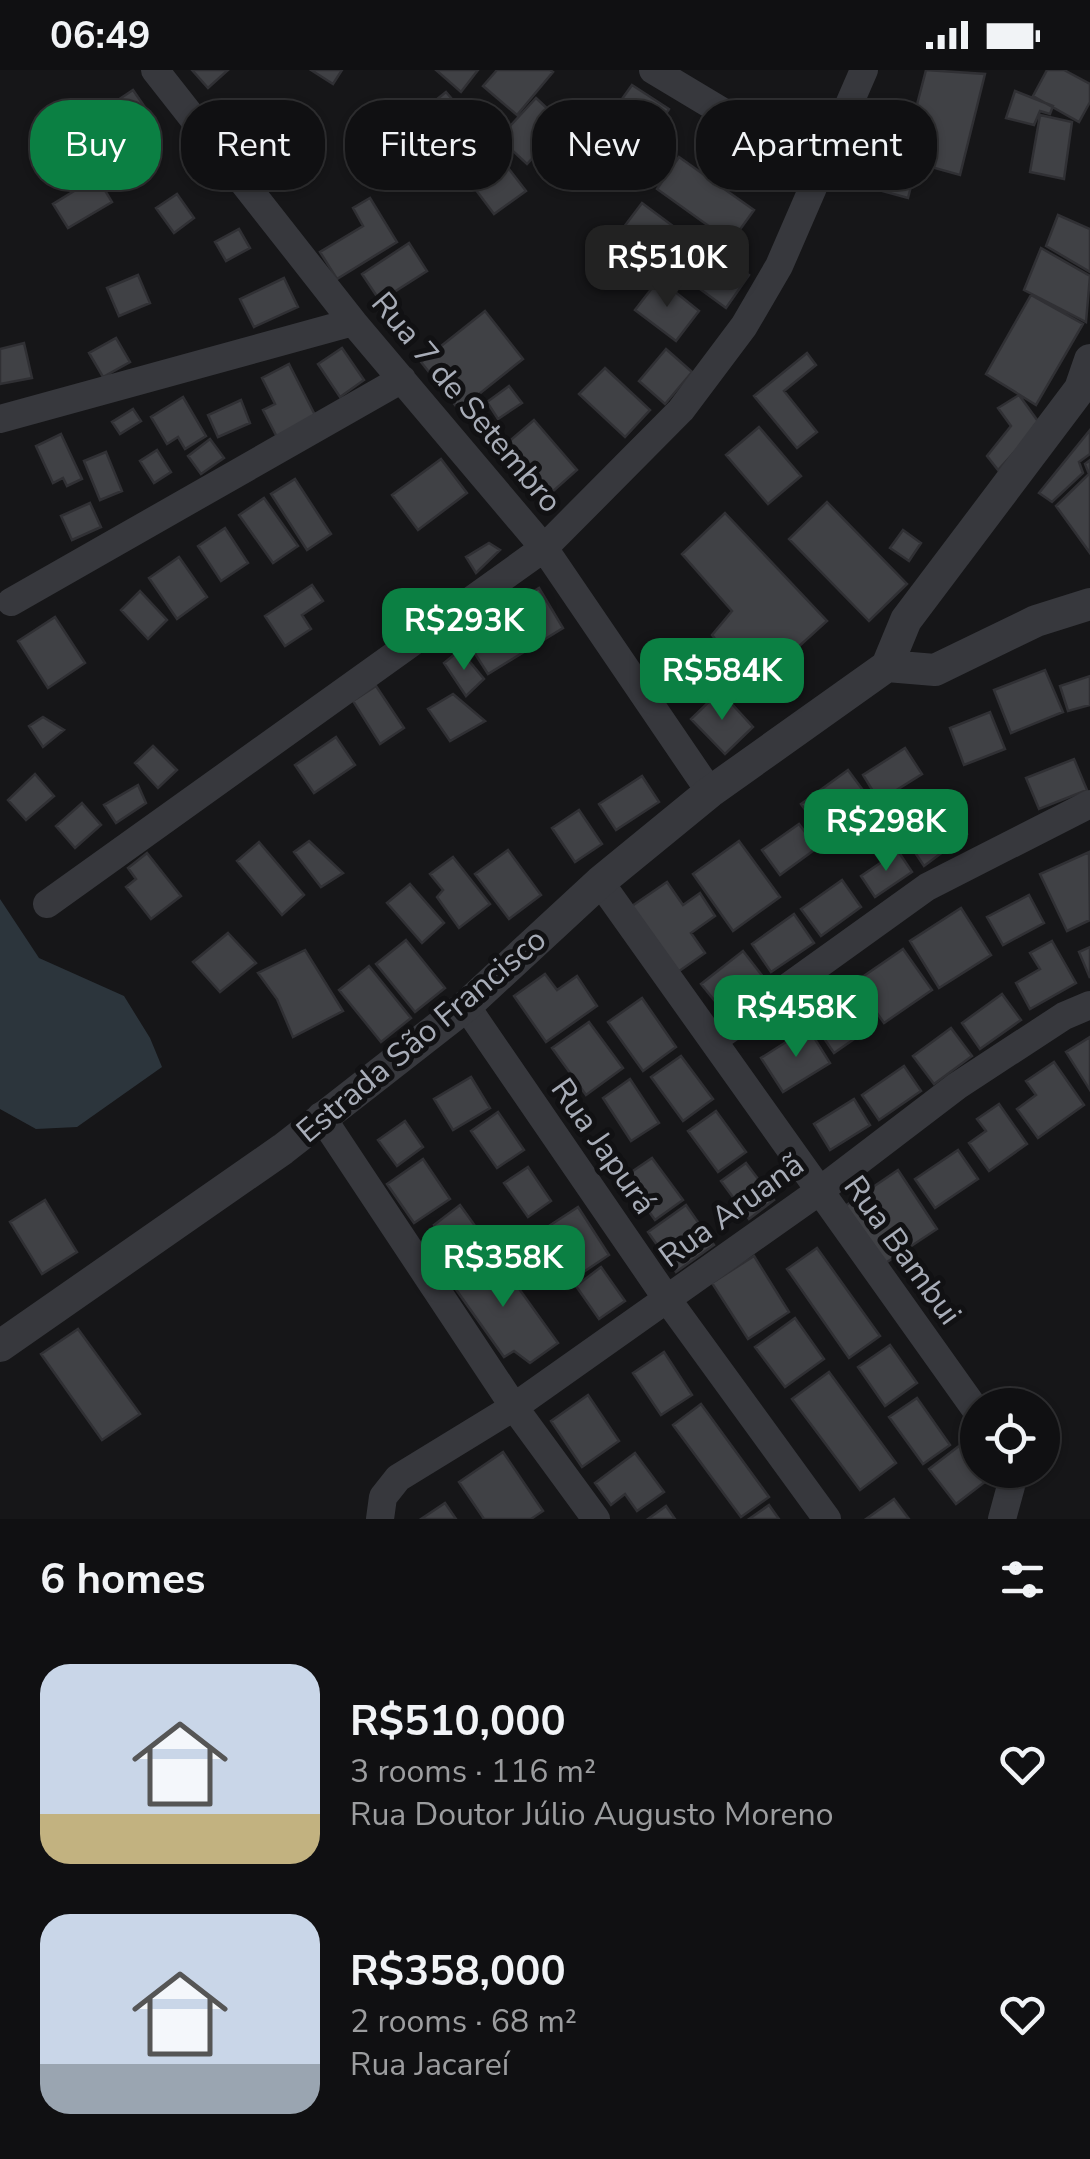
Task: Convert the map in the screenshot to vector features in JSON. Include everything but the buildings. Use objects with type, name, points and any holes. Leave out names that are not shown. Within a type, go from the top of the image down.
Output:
[{"type":"street","name":"Rua 7 de Setembro","points":[[155,70],[352,322],[544,548],[710,792]]},
{"type":"street","points":[[654,70],[704,100]]},
{"type":"street","points":[[852,100],[864,70]]},
{"type":"street","points":[[47,904],[544,548],[692,396],[762,296],[814,190]]},
{"type":"street","points":[[0,420],[352,322]]},
{"type":"street","points":[[1090,360],[1080,389],[906,620],[887,666],[935,670],[1036,621],[1090,604]]},
{"type":"street","points":[[11,602],[402,379]]},
{"type":"street","name":"Estrada São Francisco","points":[[0,1346],[284,1150],[321,1116],[466,1006],[600,882],[710,792],[887,666]]},
{"type":"street","points":[[714,1040],[928,887],[1090,804]]},
{"type":"street","name":"Rua Bambui","points":[[600,882],[960,1388]]},
{"type":"street","name":"Rua Aruanã","points":[[380,1518],[382,1498],[398,1478],[514,1407],[668,1299],[818,1192],[956,1086],[1064,1016],[1090,1005]]},
{"type":"street","name":"Rua Japurá","points":[[466,1006],[668,1299],[827,1519]]},
{"type":"street","points":[[321,1116],[514,1407],[596,1519]]},
{"type":"street","points":[[1002,1519],[1010,1488]]},
{"type":"shaded area","points":[[0,899],[39,958],[124,996],[150,1038],[162,1067],[77,1127],[36,1129],[0,1109]]}]
